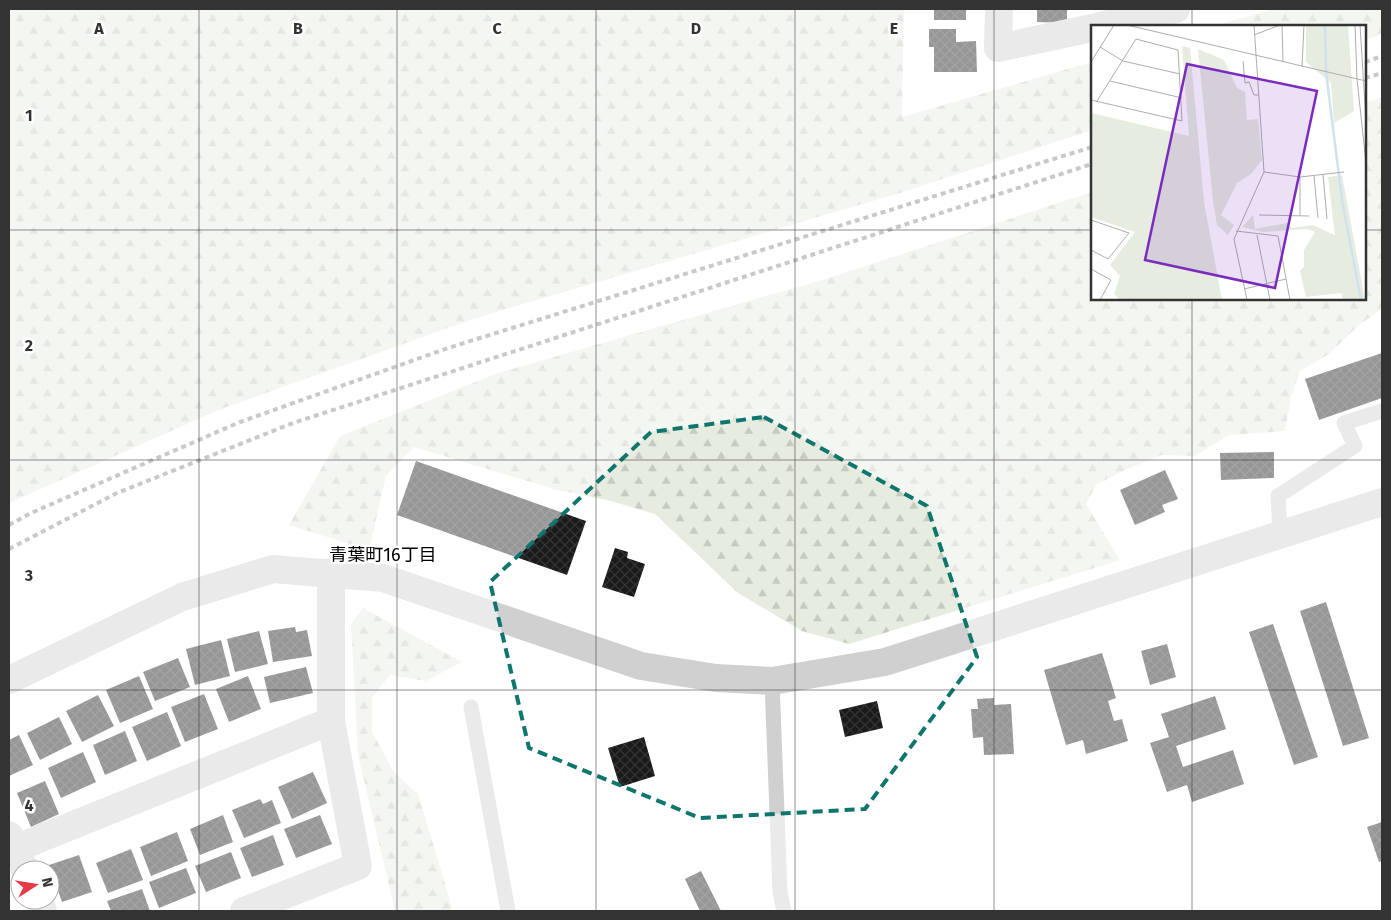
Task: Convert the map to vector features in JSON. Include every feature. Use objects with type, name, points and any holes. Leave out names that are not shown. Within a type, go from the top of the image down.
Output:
[{"type":"street","points":[[999,9],[998,48],[1091,28]]},
{"type":"street","points":[[1104,25],[1161,11]]},
{"type":"street","points":[[9,680],[182,597],[273,569],[331,572],[383,578],[641,666],[716,678],[772,681],[885,662],[1382,502]]},
{"type":"street","points":[[244,911],[358,866],[331,721],[331,572]]},
{"type":"street","points":[[14,851],[331,721]]},
{"type":"lane","points":[[1280,535],[1278,496],[1355,446],[1344,423],[1382,410]]},
{"type":"lane","points":[[772,681],[780,892],[784,911]]},
{"type":"lane","points":[[471,708],[508,911]]},
{"type":"highlighted area","points":[[764,417],[927,506],[977,657],[865,809],[700,818],[529,748],[490,582],[651,432]]},
{"type":"green space","points":[[9,9],[904,9],[902,117],[1091,62],[1091,130],[903,192],[476,318],[221,409],[9,503]]},
{"type":"green space","points":[[1274,9],[1382,9],[1382,34],[1366,40],[1366,25],[1218,25]]},
{"type":"green space","points":[[1382,97],[1382,309],[1359,325],[1329,354],[1300,371],[1291,397],[1285,431],[1229,435],[1195,456],[1162,455],[1125,470],[1096,485],[1086,504],[1120,560],[849,644],[802,631],[738,593],[655,514],[611,501],[554,489],[414,447],[386,476],[369,550],[289,525],[340,436],[498,373],[829,278],[1091,192],[1091,300],[1366,300],[1366,103]]},
{"type":"green space","points":[[363,608],[462,662],[426,681],[390,675],[372,697],[372,732],[394,772],[418,794],[452,907],[450,911],[395,911],[358,755],[351,624]]},
{"type":"building","points":[[934,9],[966,9],[966,20],[934,20]]},
{"type":"building","points":[[1037,9],[1067,9],[1067,23],[1037,22]]},
{"type":"building","points":[[929,29],[956,29],[956,42],[976,41],[977,72],[934,72],[934,47],[929,47]]},
{"type":"building","points":[[1382,353],[1382,398],[1319,420],[1305,379]]},
{"type":"building","points":[[1274,452],[1274,478],[1221,480],[1220,453]]},
{"type":"building","points":[[416,461],[586,521],[567,575],[397,515]]},
{"type":"building","points":[[1165,470],[1178,499],[1162,505],[1165,512],[1135,525],[1120,490]]},
{"type":"building","points":[[615,548],[628,552],[627,558],[645,564],[634,597],[602,587]]},
{"type":"building","points":[[1326,602],[1369,738],[1343,746],[1300,611]]},
{"type":"building","points":[[1273,624],[1318,757],[1294,765],[1249,632]]},
{"type":"building","points":[[295,627],[296,632],[307,630],[312,656],[273,662],[268,631]]},
{"type":"building","points":[[259,631],[268,664],[235,672],[227,639]]},
{"type":"building","points":[[221,640],[230,676],[195,685],[186,649]]},
{"type":"building","points":[[1167,644],[1176,677],[1150,685],[1141,651]]},
{"type":"building","points":[[1102,653],[1116,698],[1108,701],[1114,721],[1122,719],[1128,741],[1086,754],[1083,740],[1066,745],[1044,670]]},
{"type":"building","points":[[178,658],[190,687],[155,701],[143,672]]},
{"type":"building","points":[[306,667],[313,693],[270,703],[264,677]]},
{"type":"building","points":[[139,676],[153,709],[120,723],[106,690]]},
{"type":"building","points":[[248,676],[261,709],[229,722],[216,689]]},
{"type":"building","points":[[204,694],[218,729],[185,742],[171,707]]},
{"type":"building","points":[[98,695],[114,726],[82,742],[66,711]]},
{"type":"building","points":[[1215,696],[1226,729],[1176,746],[1183,767],[1233,750],[1244,784],[1192,802],[1187,785],[1167,792],[1150,743],[1169,737],[1161,714]]},
{"type":"building","points":[[994,698],[994,705],[1011,704],[1014,754],[984,755],[983,737],[973,738],[971,709],[978,709],[977,699]]},
{"type":"building","points":[[877,701],[883,728],[845,737],[839,710]]},
{"type":"building","points":[[167,712],[181,746],[147,761],[132,727]]},
{"type":"building","points":[[59,717],[72,744],[40,760],[27,733]]},
{"type":"building","points":[[125,731],[137,761],[105,775],[93,745]]},
{"type":"building","points":[[19,735],[33,765],[9,776],[9,740]]},
{"type":"building","points":[[644,737],[655,776],[620,787],[608,748]]},
{"type":"building","points":[[83,752],[96,782],[61,798],[48,768]]},
{"type":"building","points":[[313,772],[327,803],[292,819],[278,787]]},
{"type":"building","points":[[45,781],[59,814],[31,827],[17,793]]},
{"type":"building","points":[[260,799],[263,804],[272,800],[281,823],[244,838],[232,810]]},
{"type":"building","points":[[223,815],[233,842],[200,855],[190,829]]},
{"type":"building","points":[[320,815],[332,844],[296,858],[284,829]]},
{"type":"building","points":[[1382,822],[1382,861],[1379,862],[1367,827]]},
{"type":"building","points":[[177,832],[188,861],[151,876],[140,847]]},
{"type":"building","points":[[273,835],[284,865],[252,877],[240,848]]},
{"type":"building","points":[[131,849],[143,880],[108,893],[96,863]]},
{"type":"building","points":[[231,852],[241,878],[206,892],[195,866]]},
{"type":"building","points":[[79,855],[92,892],[62,902],[60,896],[60,861]]},
{"type":"building","points":[[186,868],[196,893],[159,908],[149,882]]},
{"type":"building","points":[[701,871],[721,911],[700,911],[685,879]]},
{"type":"building","points":[[142,889],[150,911],[111,911],[107,901]]},
{"type":"railway","points":[[1366,62],[1382,56]]},
{"type":"railway","points":[[1366,78],[1382,73]]},
{"type":"railway","points":[[9,525],[31,513],[240,422],[448,348],[1091,147]]},
{"type":"railway","points":[[9,549],[117,493],[293,423],[1091,164]]},
{"type":"district","name":"青葉町16丁目","points":[[383,555]]}]
